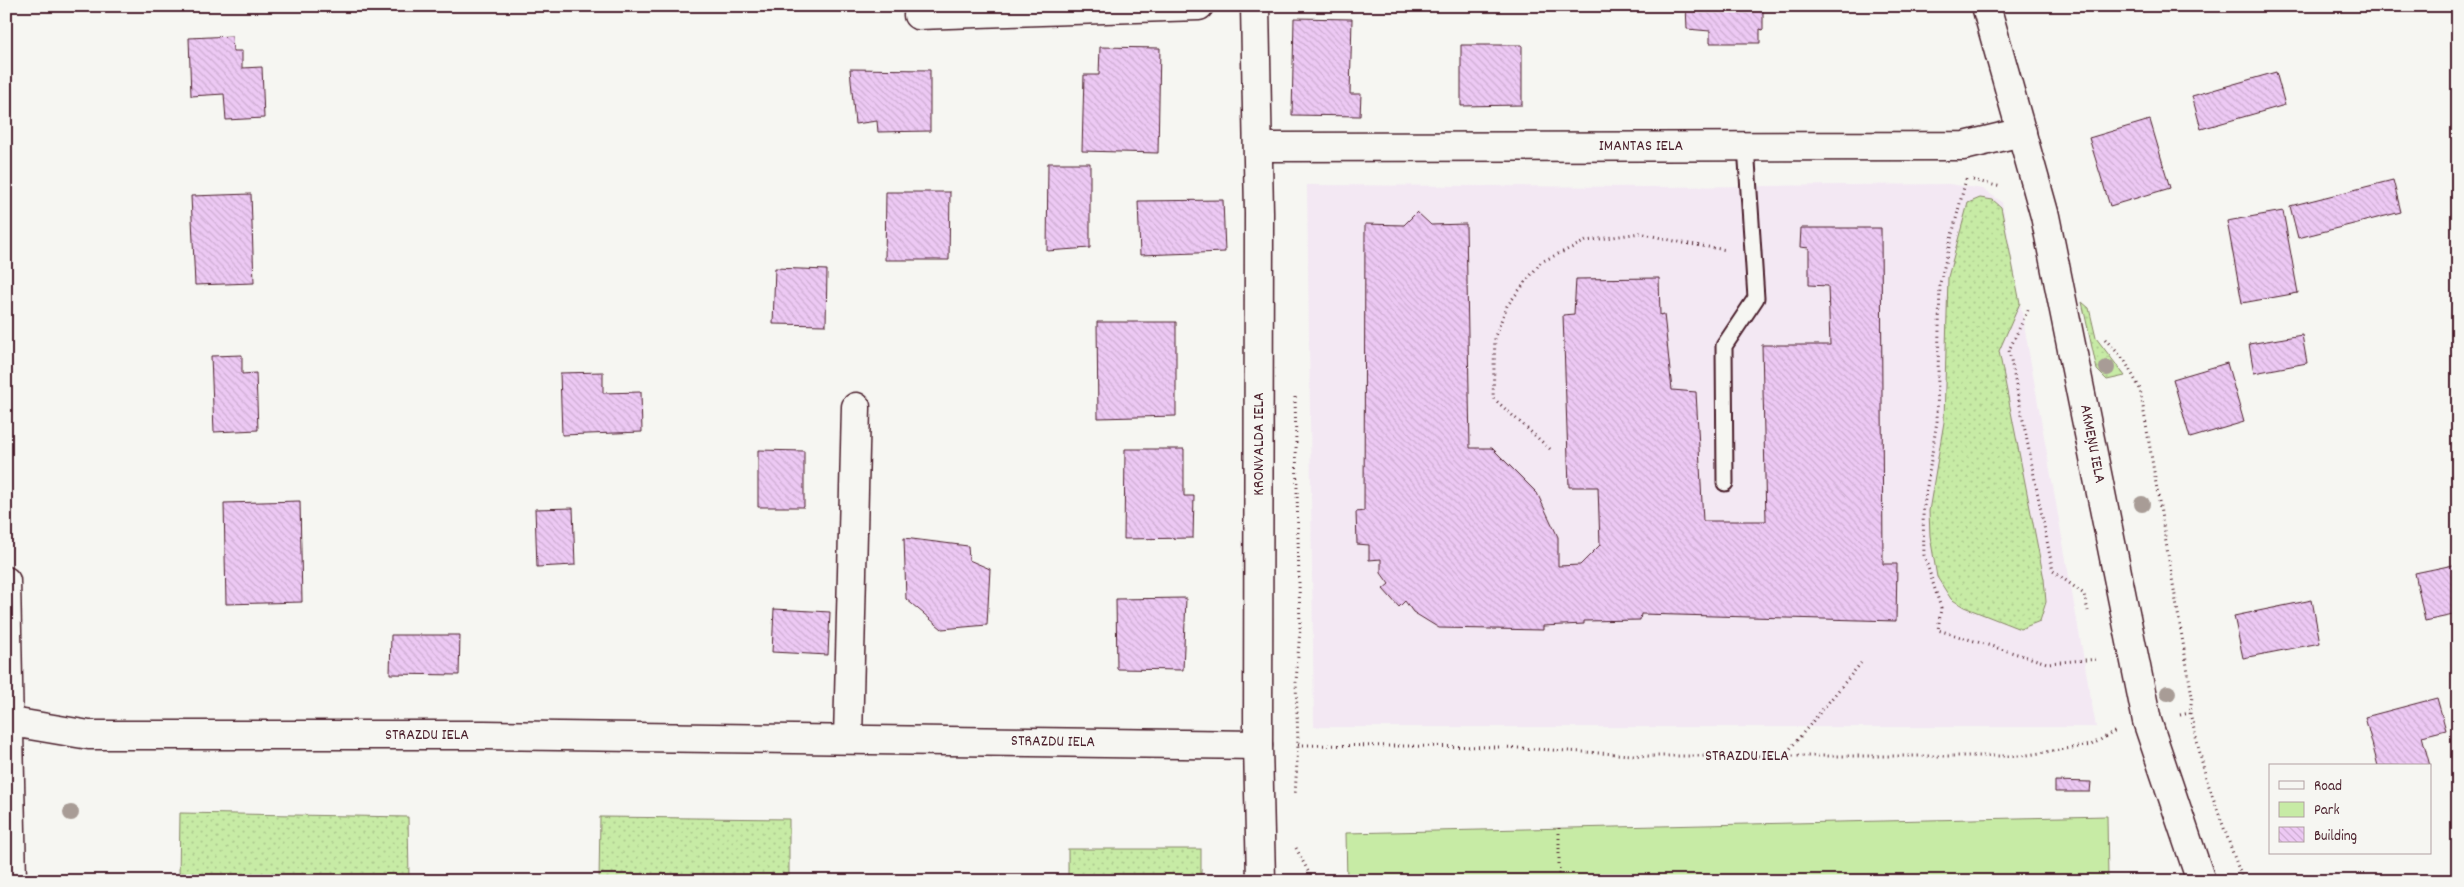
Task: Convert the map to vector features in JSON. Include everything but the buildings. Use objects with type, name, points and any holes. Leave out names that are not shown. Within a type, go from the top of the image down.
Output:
[{"type":"street","points":[[918,15],[1199,6]]},
{"type":"street","points":[[1248,6],[1255,6]]},
{"type":"street","name":"KRONVALDA IELA","points":[[1255,6],[1258,147],[1258,745],[1262,881]]},
{"type":"street","name":"AKMEŅU IELA","points":[[1986,6],[2045,216],[2147,721],[2201,881]]},
{"type":"street","name":"IMANTAS IELA","points":[[1258,147],[1964,146],[2022,132]]},
{"type":"street","points":[[848,739],[856,407]]},
{"type":"street","points":[[6,581],[7,721],[12,881]]},
{"type":"street","name":"STRAZDU IELA","points":[[7,721],[89,735],[464,735],[1258,745]]},
{"type":"lane","points":[[1726,483],[1724,346],[1756,298],[1746,146]]},
{"type":"path","points":[[1958,177],[2003,187],[2006,194]]},
{"type":"path","points":[[1966,178],[1940,283],[1937,421],[1923,512],[1924,555],[1941,608],[1938,630],[2047,663],[2099,659]]},
{"type":"path","points":[[1550,449],[1493,398],[1495,336],[1507,306],[1541,262],[1586,241],[1640,234],[1753,254]]},
{"type":"path","points":[[2030,307],[2009,350],[2053,571],[2084,594],[2088,612]]},
{"type":"path","points":[[2103,336],[2125,360],[2140,389],[2192,696],[2190,713],[2206,778],[2243,881]]},
{"type":"path","points":[[2097,650],[2101,668]]},
{"type":"path","points":[[1784,756],[1861,663]]},
{"type":"path","name":"STRAZDU IELA","points":[[1295,802],[1298,745],[1503,747],[1648,756],[2021,756],[2091,744],[2116,731],[2147,721],[2190,713]]},
{"type":"path","points":[[2114,722],[2116,731]]},
{"type":"path","points":[[1558,828],[1559,881]]},
{"type":"path","points":[[1293,844],[1310,875],[1310,881]]},
{"type":"shaded area","points":[[1949,184],[1983,189],[2002,202],[2096,727],[1314,727],[1307,185],[1653,187]]},
{"type":"green space","points":[[1980,198],[1993,200],[2001,207],[2020,303],[1999,351],[2044,579],[2046,602],[2040,621],[2020,629],[1964,607],[1951,599],[1937,577],[1930,536],[1929,511],[1944,422],[1948,277],[1968,203]]},
{"type":"green space","points":[[2082,302],[2089,308],[2096,338],[2125,376],[2107,380],[2097,370]]},
{"type":"green space","points":[[180,813],[408,817],[409,881],[179,881]]},
{"type":"green space","points":[[2107,816],[2108,881],[1347,881],[1346,833]]},
{"type":"green space","points":[[600,817],[789,819],[789,881],[599,881]]},
{"type":"green space","points":[[1068,849],[1201,849],[1201,881],[1068,881]]}]
